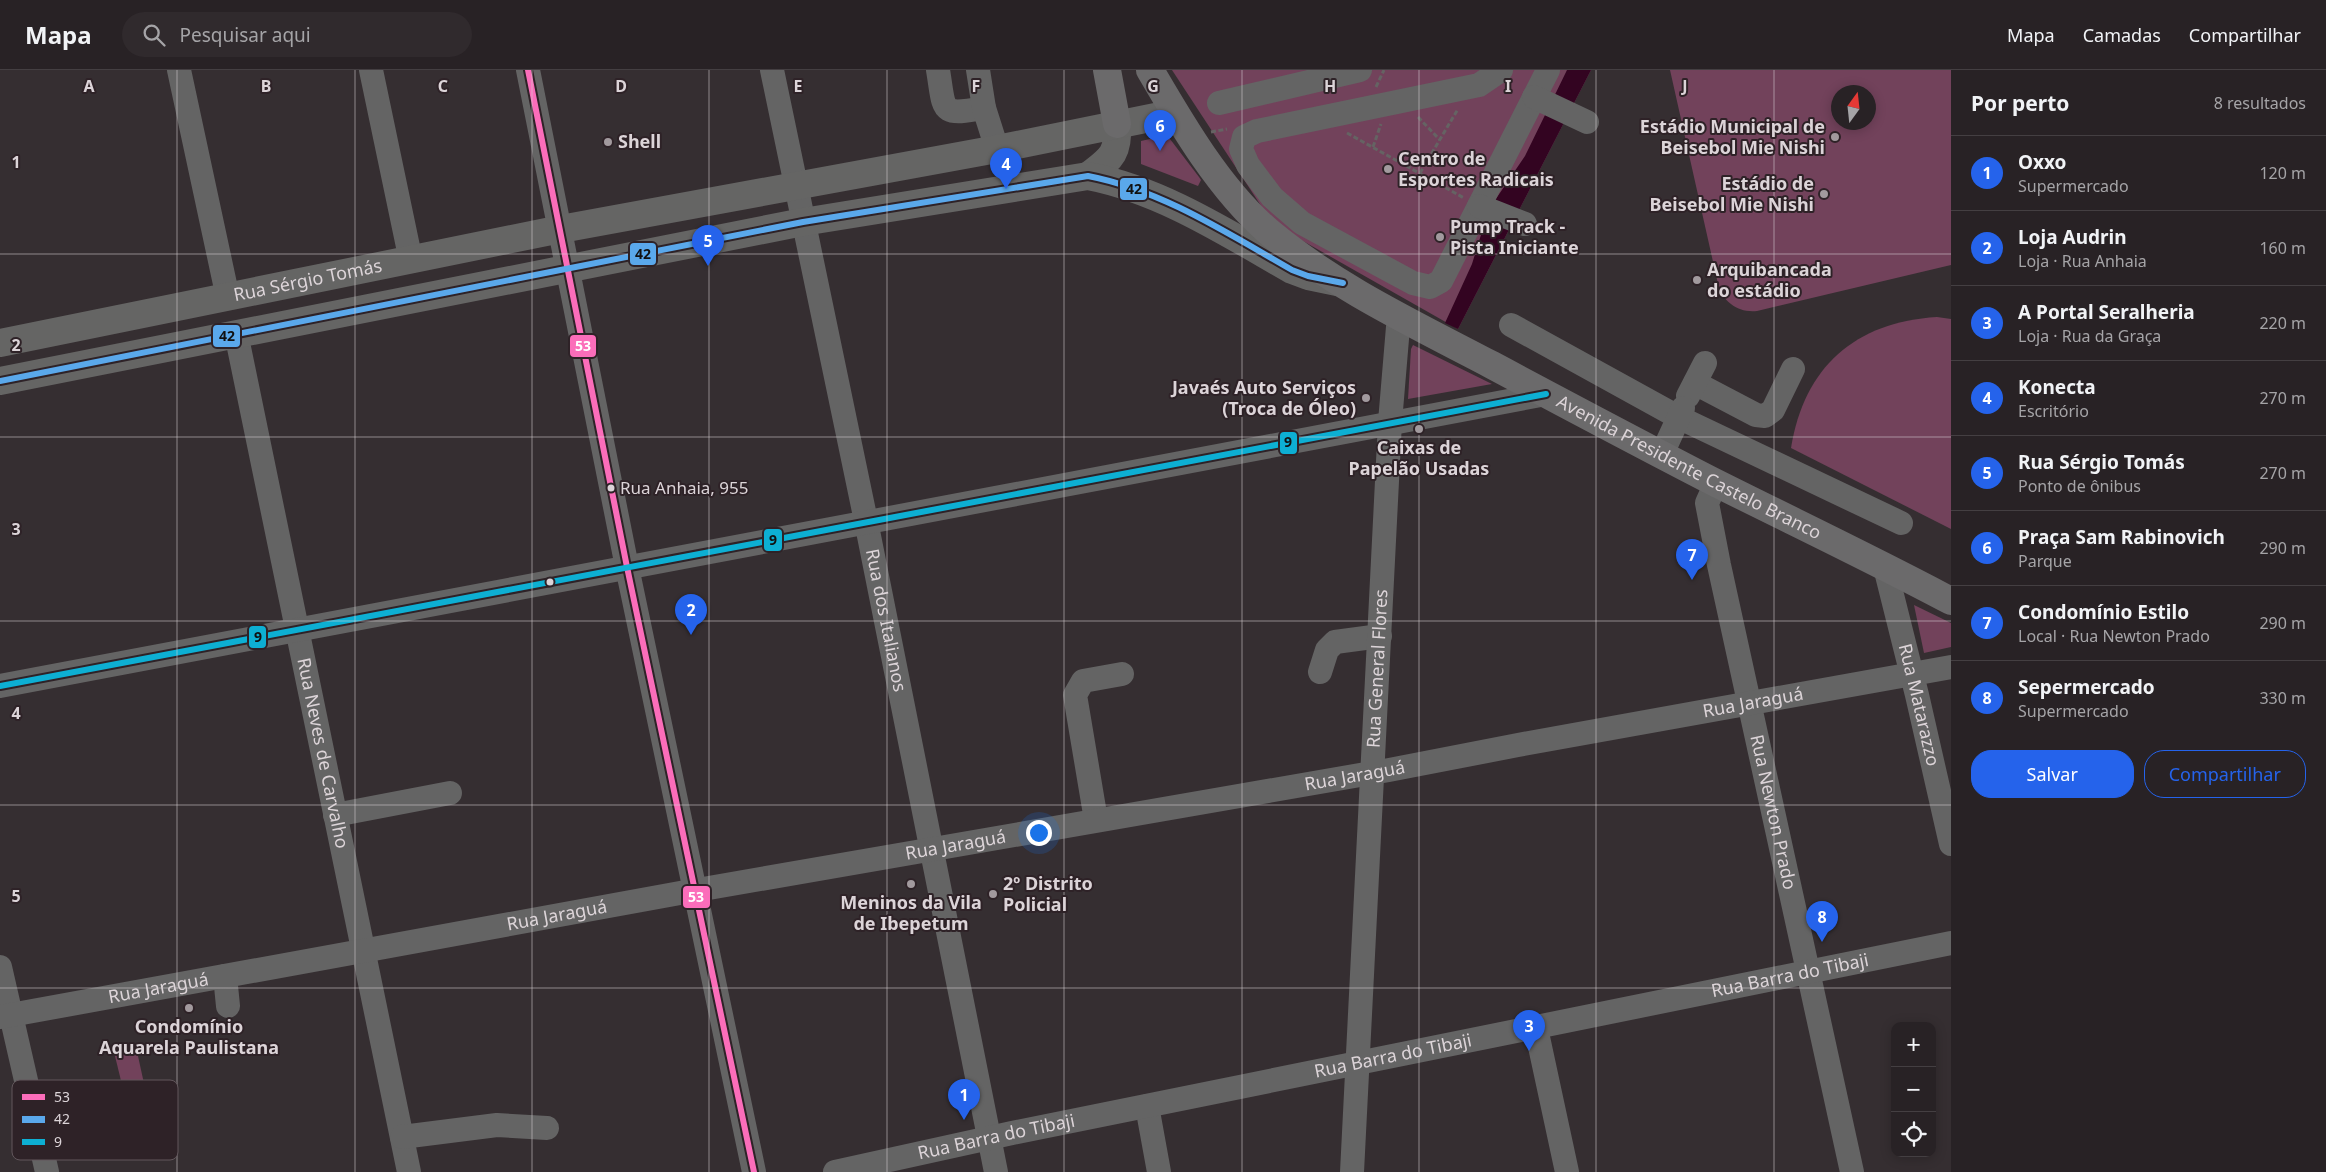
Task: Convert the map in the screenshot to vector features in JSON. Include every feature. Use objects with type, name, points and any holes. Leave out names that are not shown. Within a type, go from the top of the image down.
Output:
[{"type":"highway","points":[[1107,70],[1117,124]]},
{"type":"highway","name":"Avenida Presidente Castelo Branco","points":[[1150,70],[1175,113],[1226,185],[1248,212],[1269,232],[1301,256],[1399,315],[1546,394],[1716,483],[1951,601]]},
{"type":"main road","name":"Rua Sérgio Tomás","points":[[0,344],[561,229],[998,149],[1175,113]]},
{"type":"main road","points":[[1088,176],[1112,157],[1116,150],[1117,124]]},
{"type":"main road","name":"Rua Sérgio Tomás","points":[[0,381],[804,222],[1088,176],[1117,183],[1174,205],[1292,270],[1308,276],[1343,283]]},
{"type":"street","points":[[180,70],[228,298]]},
{"type":"street","points":[[372,70],[411,261]]},
{"type":"street","points":[[528,70],[627,567],[697,891],[754,1172]]},
{"type":"street","name":"Rua dos Italianos","points":[[772,70],[866,521],[996,1172]]},
{"type":"street","points":[[938,70],[944,106],[949,111],[956,113],[984,108]]},
{"type":"street","points":[[978,70],[984,108],[998,149]]},
{"type":"street","points":[[1220,103],[1360,70]]},
{"type":"street","points":[[1501,70],[1480,85],[1257,131],[1244,137],[1241,148],[1248,165],[1272,197],[1302,223],[1413,283],[1430,286],[1441,281],[1541,100],[1548,70]]},
{"type":"street","points":[[1541,100],[1581,119]]},
{"type":"street","points":[[1482,207],[1521,222]]},
{"type":"street","name":"Rua General Flores","points":[[1352,1172],[1390,422],[1399,315]]},
{"type":"street","points":[[1511,325],[1689,394],[1756,415],[1765,416],[1773,410],[1793,369]]},
{"type":"street","name":"Rua Neves de Carvalho","points":[[236,333],[409,1172]]},
{"type":"street","points":[[0,686],[1546,394]]},
{"type":"street","points":[[1662,454],[1689,394]]},
{"type":"street","points":[[1689,394],[1901,523]]},
{"type":"street","name":"Rua Newton Prado","points":[[1716,483],[1707,503],[1748,703],[1852,1172]]},
{"type":"street","name":"Rua Matarazzo","points":[[1885,567],[1951,844]]},
{"type":"street","points":[[1320,672],[1327,650],[1335,642],[1380,636]]},
{"type":"street","name":"Rua Jaraguá","points":[[5,1016],[1951,667]]},
{"type":"street","points":[[1096,820],[1075,695],[1083,681],[1122,674]]},
{"type":"street","points":[[335,815],[450,793]]},
{"type":"street","name":"Rua Barra do Tibaji","points":[[835,1172],[990,1137],[1951,944]]},
{"type":"street","points":[[0,967],[5,1016],[22,1080]]},
{"type":"street","points":[[225,976],[228,1006]]},
{"type":"street","points":[[1536,1028],[1567,1172]]},
{"type":"street","points":[[1147,1106],[1159,1172]]},
{"type":"street","points":[[402,1137],[497,1125],[547,1128]]},
{"type":"path","points":[[1420,174],[1471,87]]},
{"type":"path","points":[[1412,114],[1419,118],[1440,140]]},
{"type":"path","points":[[1320,118],[1482,207]]},
{"type":"shaded area","name":"Centro de Esportes Radicais","points":[[1172,70],[1591,70],[1458,329],[1273,224]]},
{"type":"shaded area","points":[[1567,70],[1591,70],[1458,329],[1445,323],[1472,264],[1489,209],[1525,156]]},
{"type":"shaded area","name":"Estádio de Beisebol Mie Nishi","points":[[1670,70],[1951,70],[1951,265],[1757,311],[1744,310],[1732,305],[1720,290]]},
{"type":"shaded area","points":[[1163,136],[1170,139],[1199,177],[1201,180],[1198,186],[1141,164],[1141,141]]},
{"type":"shaded area","points":[[1937,317],[1951,319],[1951,529],[1791,448],[1798,419],[1808,394],[1821,372],[1838,354],[1858,339],[1881,328],[1908,321]]},
{"type":"shaded area","points":[[1413,345],[1492,384],[1408,399],[1411,349]]},
{"type":"shaded area","points":[[1914,605],[1951,623],[1951,647],[1924,653]]},
{"type":"shaded area","points":[[136,1047],[143,1080],[121,1080],[114,1052]]},
{"type":"transit line","name":"53","points":[[528,70],[627,567],[754,1172]]},
{"type":"transit line","name":"42","points":[[0,381],[803,222],[1088,176],[1142,191],[1167,202],[1193,214],[1292,270],[1308,276],[1343,283]]},
{"type":"transit line","name":"9","points":[[0,686],[1546,394]]},
{"type":"place","name":"Estádio Municipal de Beisebol Mie Nishi","points":[[1835,137]]},
{"type":"place","name":"Shell","points":[[608,142]]},
{"type":"place","name":"Praça Sam Rabinovich","points":[[1160,151]]},
{"type":"place","name":"Centro de Esportes Radicais","points":[[1388,169]]},
{"type":"place","name":"Konecta","points":[[1006,189]]},
{"type":"place","name":"Estádio de Beisebol Mie Nishi","points":[[1824,194]]},
{"type":"place","name":"Pump Track - Pista Iniciante","points":[[1440,237]]},
{"type":"place","name":"Rua Sérgio Tomás","points":[[708,266]]},
{"type":"place","name":"Arquibancada do estádio","points":[[1697,280]]},
{"type":"place","name":"Javaés Auto Serviços (Troca de Óleo)","points":[[1366,398]]},
{"type":"place","name":"Caixas de Papelão Usadas","points":[[1419,429]]},
{"type":"place","name":"Rua Anhaia, 955","points":[[611,488]]},
{"type":"place","name":"Condomínio Estilo","points":[[1692,580]]},
{"type":"place","name":"Loja Audrin","points":[[691,635]]},
{"type":"place","name":"Meninos da Vila de Ibepetum","points":[[911,884]]},
{"type":"place","name":"2º Distrito Policial","points":[[993,894]]},
{"type":"place","name":"Sepermercado","points":[[1822,942]]},
{"type":"place","name":"Condomínio Aquarela Paulistana","points":[[189,1008]]},
{"type":"place","name":"A Portal Seralheria","points":[[1529,1051]]},
{"type":"place","name":"Oxxo","points":[[964,1120]]}]
